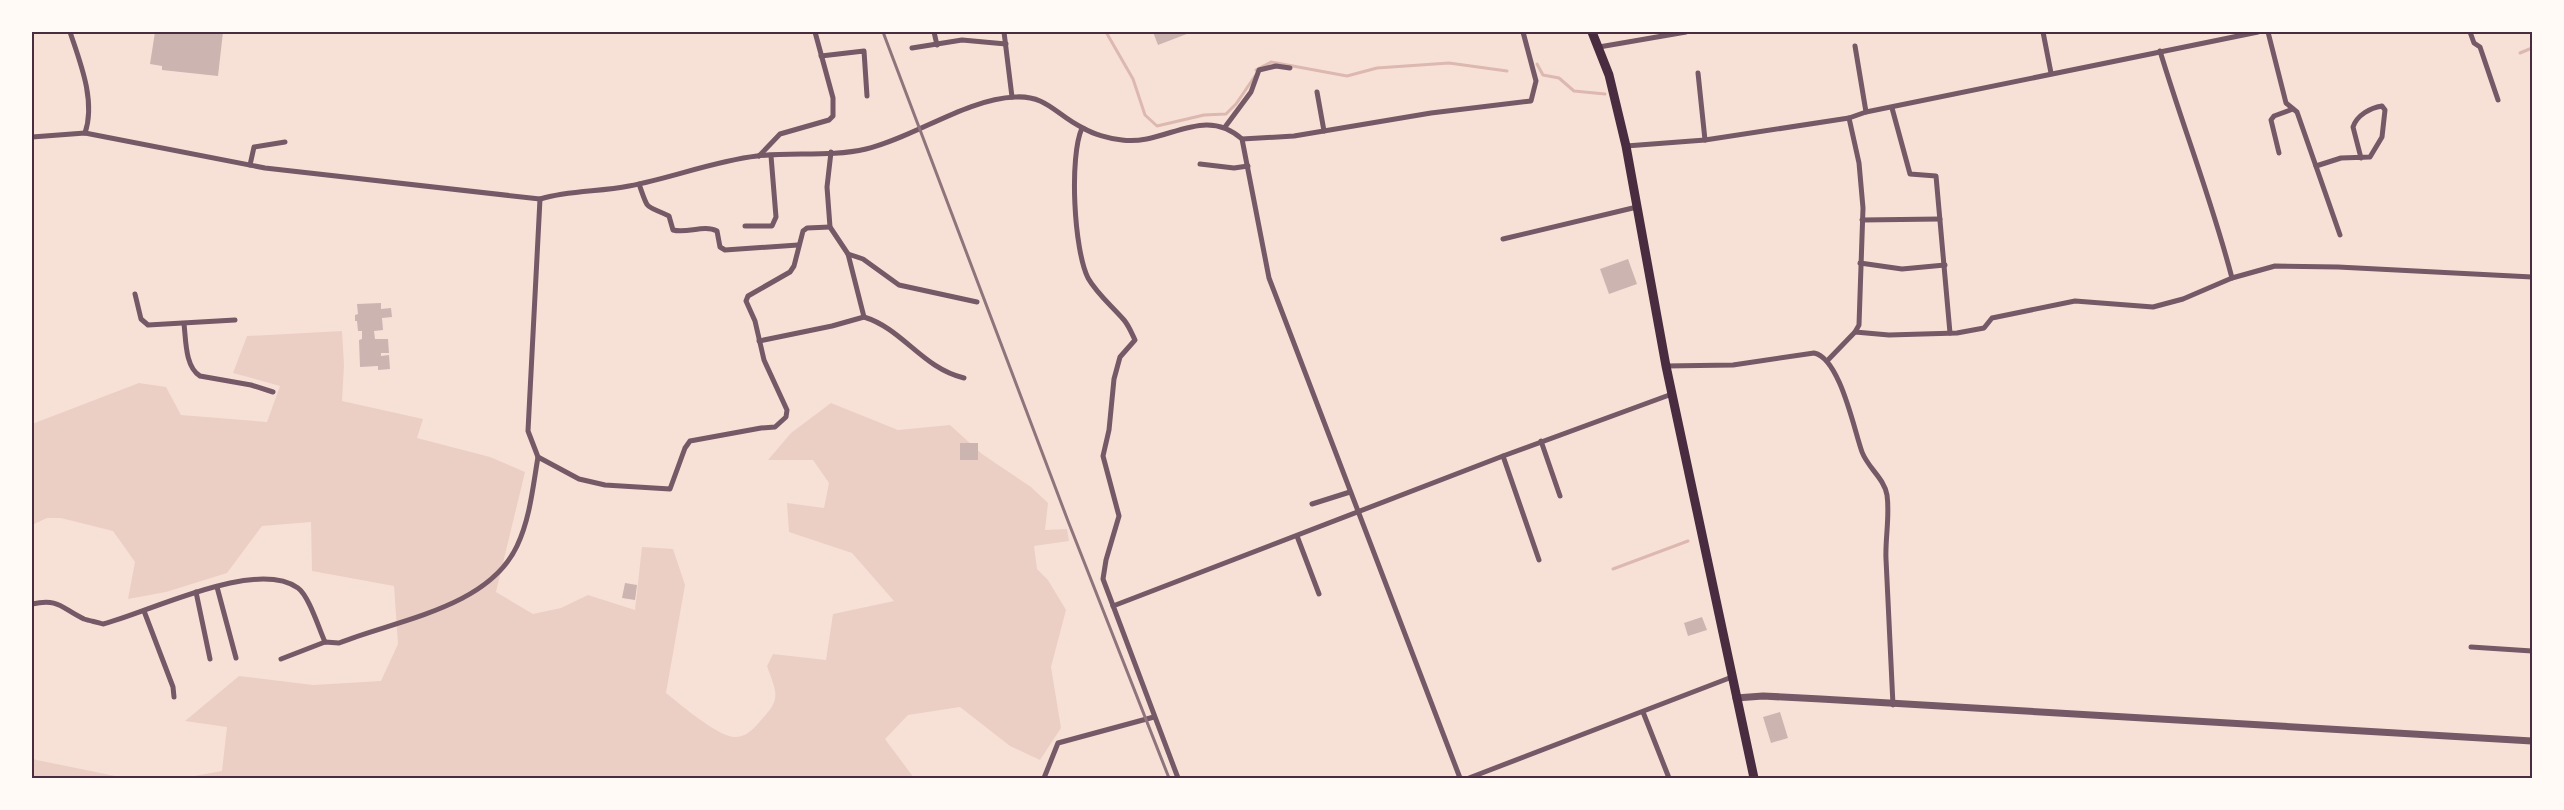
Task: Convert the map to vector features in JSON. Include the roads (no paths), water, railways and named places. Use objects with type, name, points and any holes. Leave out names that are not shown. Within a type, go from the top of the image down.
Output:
[{"type":"highway","points":[[1592,32],[1616,102],[1626,146],[1666,366],[1754,778]]},
{"type":"street","points":[[70,32],[80,63],[87,97],[89,122],[85,133]]},
{"type":"street","points":[[759,156],[780,134],[829,120],[833,116],[833,98],[815,32]]},
{"type":"street","points":[[934,32],[937,45]]},
{"type":"street","points":[[1004,32],[1012,97]]},
{"type":"street","points":[[32,137],[85,133],[250,165],[332,177],[540,199],[560,193],[639,184],[759,156],[864,150],[897,140],[920,128],[974,107],[1012,97],[1032,98],[1048,104],[1082,128],[1122,140],[1145,140],[1201,124],[1225,127],[1242,139],[1294,136],[1431,113],[1531,101],[1536,81],[1523,32]]},
{"type":"street","points":[[1599,47],[1686,32]]},
{"type":"street","points":[[2043,32],[2051,73]]},
{"type":"street","points":[[1626,146],[1705,140],[1849,118],[1866,112],[2051,73],[2258,32]]},
{"type":"street","points":[[2268,32],[2286,103],[2297,112],[2340,235]]},
{"type":"street","points":[[2470,32],[2475,43],[2480,47],[2498,100]]},
{"type":"street","points":[[912,48],[962,40],[1006,44]]},
{"type":"street","points":[[1855,46],[1866,112]]},
{"type":"street","points":[[820,56],[864,51],[867,96]]},
{"type":"street","points":[[2160,51],[2186,137],[2217,220],[2232,278]]},
{"type":"street","points":[[1225,127],[1251,92],[1259,70],[1276,66],[1290,68]]},
{"type":"street","points":[[1698,73],[1705,140]]},
{"type":"street","points":[[1317,93],[1324,131]]},
{"type":"street","points":[[2316,166],[2341,158],[2361,158],[2370,157],[2382,137],[2385,110],[2382,106],[2365,112],[2354,122],[2353,127],[2361,158]]},
{"type":"street","points":[[1892,108],[1910,174],[1936,176],[1950,333]]},
{"type":"street","points":[[2279,153],[2271,120],[2274,116],[2293,109]]},
{"type":"street","points":[[1827,361],[1856,332],[1859,325],[1862,220],[1859,163],[1849,118]]},
{"type":"street","points":[[1082,128],[1078,138],[1074,176],[1080,252],[1089,279],[1126,322],[1135,340],[1120,357],[1115,373],[1109,430],[1103,456],[1119,516],[1103,579],[1178,778]]},
{"type":"street","points":[[1242,139],[1269,278],[1460,778]]},
{"type":"street","points":[[250,165],[254,147],[285,142]]},
{"type":"street","points":[[831,152],[827,187],[830,227],[848,254],[864,317]]},
{"type":"street","points":[[745,226],[772,225],[776,217],[771,156]]},
{"type":"street","points":[[1200,164],[1234,168],[1248,166]]},
{"type":"street","points":[[639,184],[647,206],[656,213],[669,216],[673,230],[712,228],[717,231],[720,247],[725,250],[798,244]]},
{"type":"street","points":[[281,659],[325,642],[339,642],[448,605],[485,585],[506,565],[517,547],[529,511],[538,457],[528,431],[540,199]]},
{"type":"street","points":[[1503,239],[1637,207]]},
{"type":"street","points":[[1862,220],[1940,219]]},
{"type":"street","points":[[538,457],[571,476],[594,484],[670,489],[690,441],[761,428],[775,428],[786,417],[787,410],[764,360],[755,321],[746,301],[748,296],[790,272],[794,266],[803,231],[807,228],[830,227]]},
{"type":"street","points":[[848,254],[862,260],[899,285],[977,302]]},
{"type":"street","points":[[1860,263],[1902,269],[1945,265]]},
{"type":"street","points":[[1856,332],[1888,335],[1950,333],[1984,328],[1992,318],[2075,300],[2153,307],[2183,299],[2232,278],[2275,266],[2532,277]]},
{"type":"street","points":[[135,294],[143,323],[148,326],[235,320]]},
{"type":"street","points":[[759,341],[864,317],[888,328],[943,373],[964,378]]},
{"type":"street","points":[[184,324],[189,361],[194,373],[273,392]]},
{"type":"street","points":[[1666,366],[1733,365],[1814,353],[1821,354],[1827,361],[1848,403],[1863,454],[1883,484],[1887,496],[1886,559],[1893,705]]},
{"type":"street","points":[[1113,606],[1541,441],[1672,394]]},
{"type":"street","points":[[1541,441],[1560,496]]},
{"type":"street","points":[[1503,456],[1539,561]]},
{"type":"street","points":[[1312,504],[1350,492]]},
{"type":"street","points":[[1297,536],[1318,594]]},
{"type":"street","points":[[32,604],[58,602],[85,619],[103,624],[196,592],[266,579],[298,588],[325,642]]},
{"type":"street","points":[[217,587],[236,658]]},
{"type":"street","points":[[196,592],[210,658]]},
{"type":"street","points":[[144,610],[173,687],[174,697]]},
{"type":"street","points":[[2471,647],[2532,651]]},
{"type":"street","points":[[1469,778],[1731,677]]},
{"type":"street","points":[[1736,698],[1774,697],[2532,741]]},
{"type":"street","points":[[1643,712],[1669,778]]},
{"type":"street","points":[[1044,778],[1058,743],[1154,717]]},
{"type":"waterway","points":[[1106,32],[1133,79],[1145,115],[1157,126],[1204,115],[1226,114],[1236,104],[1255,76]]},
{"type":"waterway","points":[[2520,53],[2532,48]]},
{"type":"waterway","points":[[1256,70],[1271,62],[1347,76],[1377,68],[1449,63],[1507,71]]},
{"type":"waterway","points":[[1537,64],[1543,75],[1559,78],[1574,91],[1605,94]]},
{"type":"waterway","points":[[1613,569],[1688,541]]},
{"type":"railway","points":[[883,32],[1068,521],[1169,778]]}]
